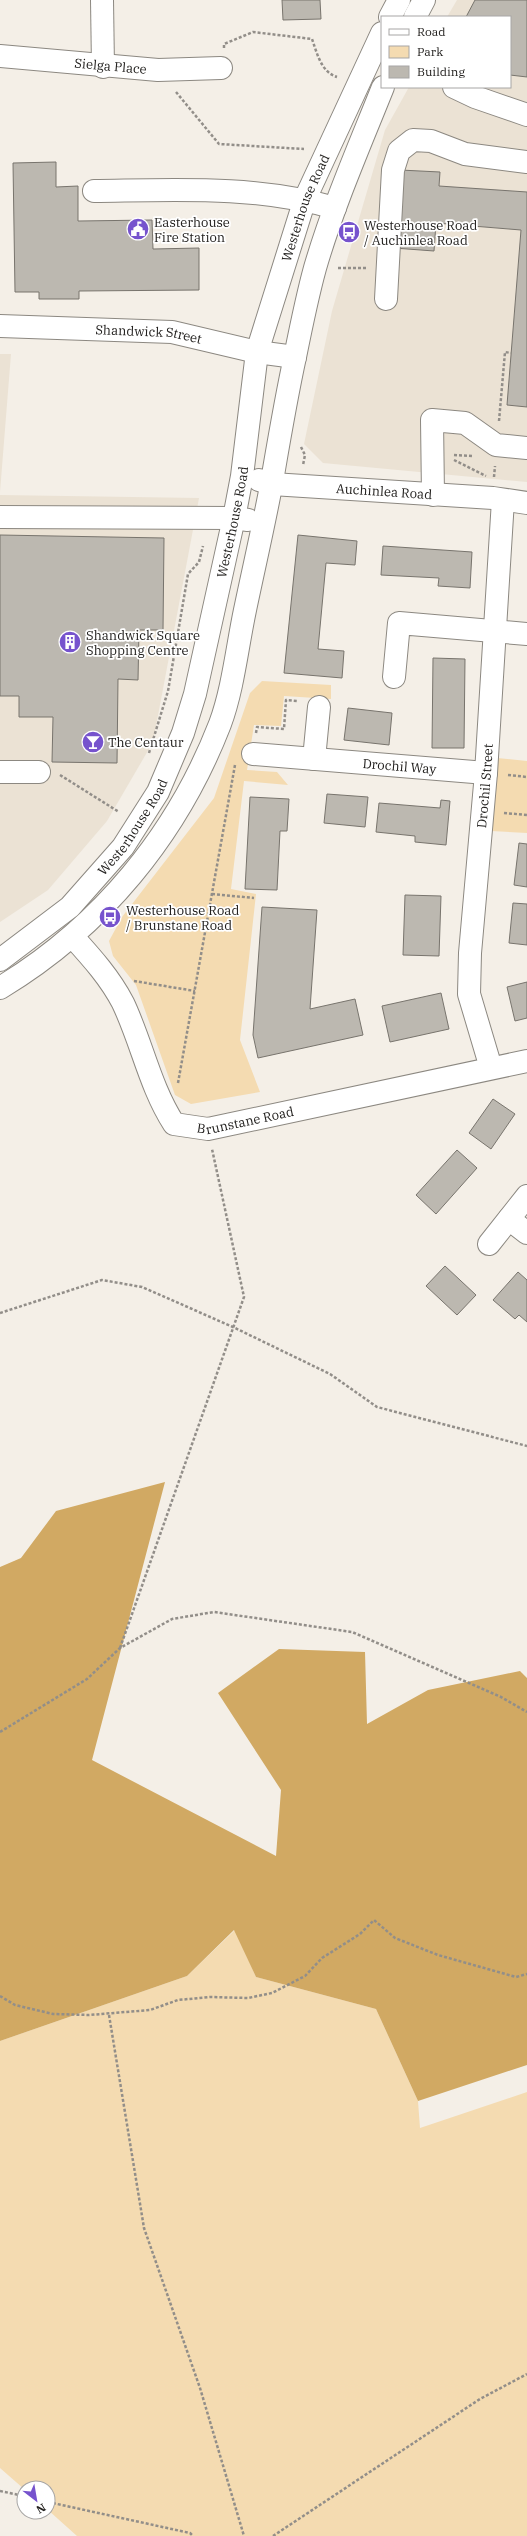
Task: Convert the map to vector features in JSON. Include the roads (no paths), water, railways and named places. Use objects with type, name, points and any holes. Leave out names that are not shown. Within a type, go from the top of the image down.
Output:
[{"type":"street","points":[[102,0],[103,67]]},
{"type":"street","points":[[391,16],[399,0]]},
{"type":"street","points":[[416,16],[424,0]]},
{"type":"street","name":"Westerhouse Road","points":[[0,960],[70,907],[123,847],[158,792],[183,733],[195,694],[234,518],[242,476],[257,352],[305,199],[380,43]]},
{"type":"street","name":"Sielga Place","points":[[0,56],[103,67],[158,70],[221,68]]},
{"type":"street","name":"Westerhouse Road","points":[[0,988],[32,968],[73,937],[130,878],[163,835],[194,783],[220,722],[226,701],[272,484],[295,357],[315,268],[335,208],[383,88]]},
{"type":"street","points":[[456,88],[475,97],[527,115]]},
{"type":"street","points":[[386,298],[393,170],[399,151],[414,140],[431,141],[466,154],[527,162]]},
{"type":"street","points":[[94,191],[220,189],[305,199],[335,208]]},
{"type":"street","name":"Shandwick Street","points":[[0,326],[172,332],[257,352],[295,357]]},
{"type":"street","points":[[433,495],[432,420],[465,423],[496,445],[527,448]]},
{"type":"street","name":"Auchinlea Road","points":[[242,476],[272,484],[504,500],[527,503]]},
{"type":"street","name":"Drochil Street","points":[[492,1068],[469,994],[470,953],[486,773],[494,632],[504,500]]},
{"type":"street","points":[[0,518],[234,518],[263,523]]},
{"type":"street","points":[[394,677],[398,623],[527,634]]},
{"type":"street","points":[[314,759],[319,707]]},
{"type":"street","name":"Drochil Way","points":[[244,758],[314,759],[486,773]]},
{"type":"street","points":[[0,772],[39,772]]},
{"type":"street","name":"Brunstane Road","points":[[73,937],[107,975],[123,1004],[166,1111],[174,1124],[208,1129],[527,1061]]},
{"type":"street","points":[[489,1244],[527,1196]]},
{"type":"street","points":[[509,1219],[527,1233]]},
{"type":"place","name":"Easterhouse Fire Station","points":[[138,229]]},
{"type":"place","name":"Westerhouse Road / Auchinlea Road","points":[[349,232]]},
{"type":"place","name":"Shandwick Square Shopping Centre","points":[[70,642]]},
{"type":"place","name":"The Centaur","points":[[93,742]]},
{"type":"place","name":"Westerhouse Road / Brunstane Road","points":[[110,917]]}]
